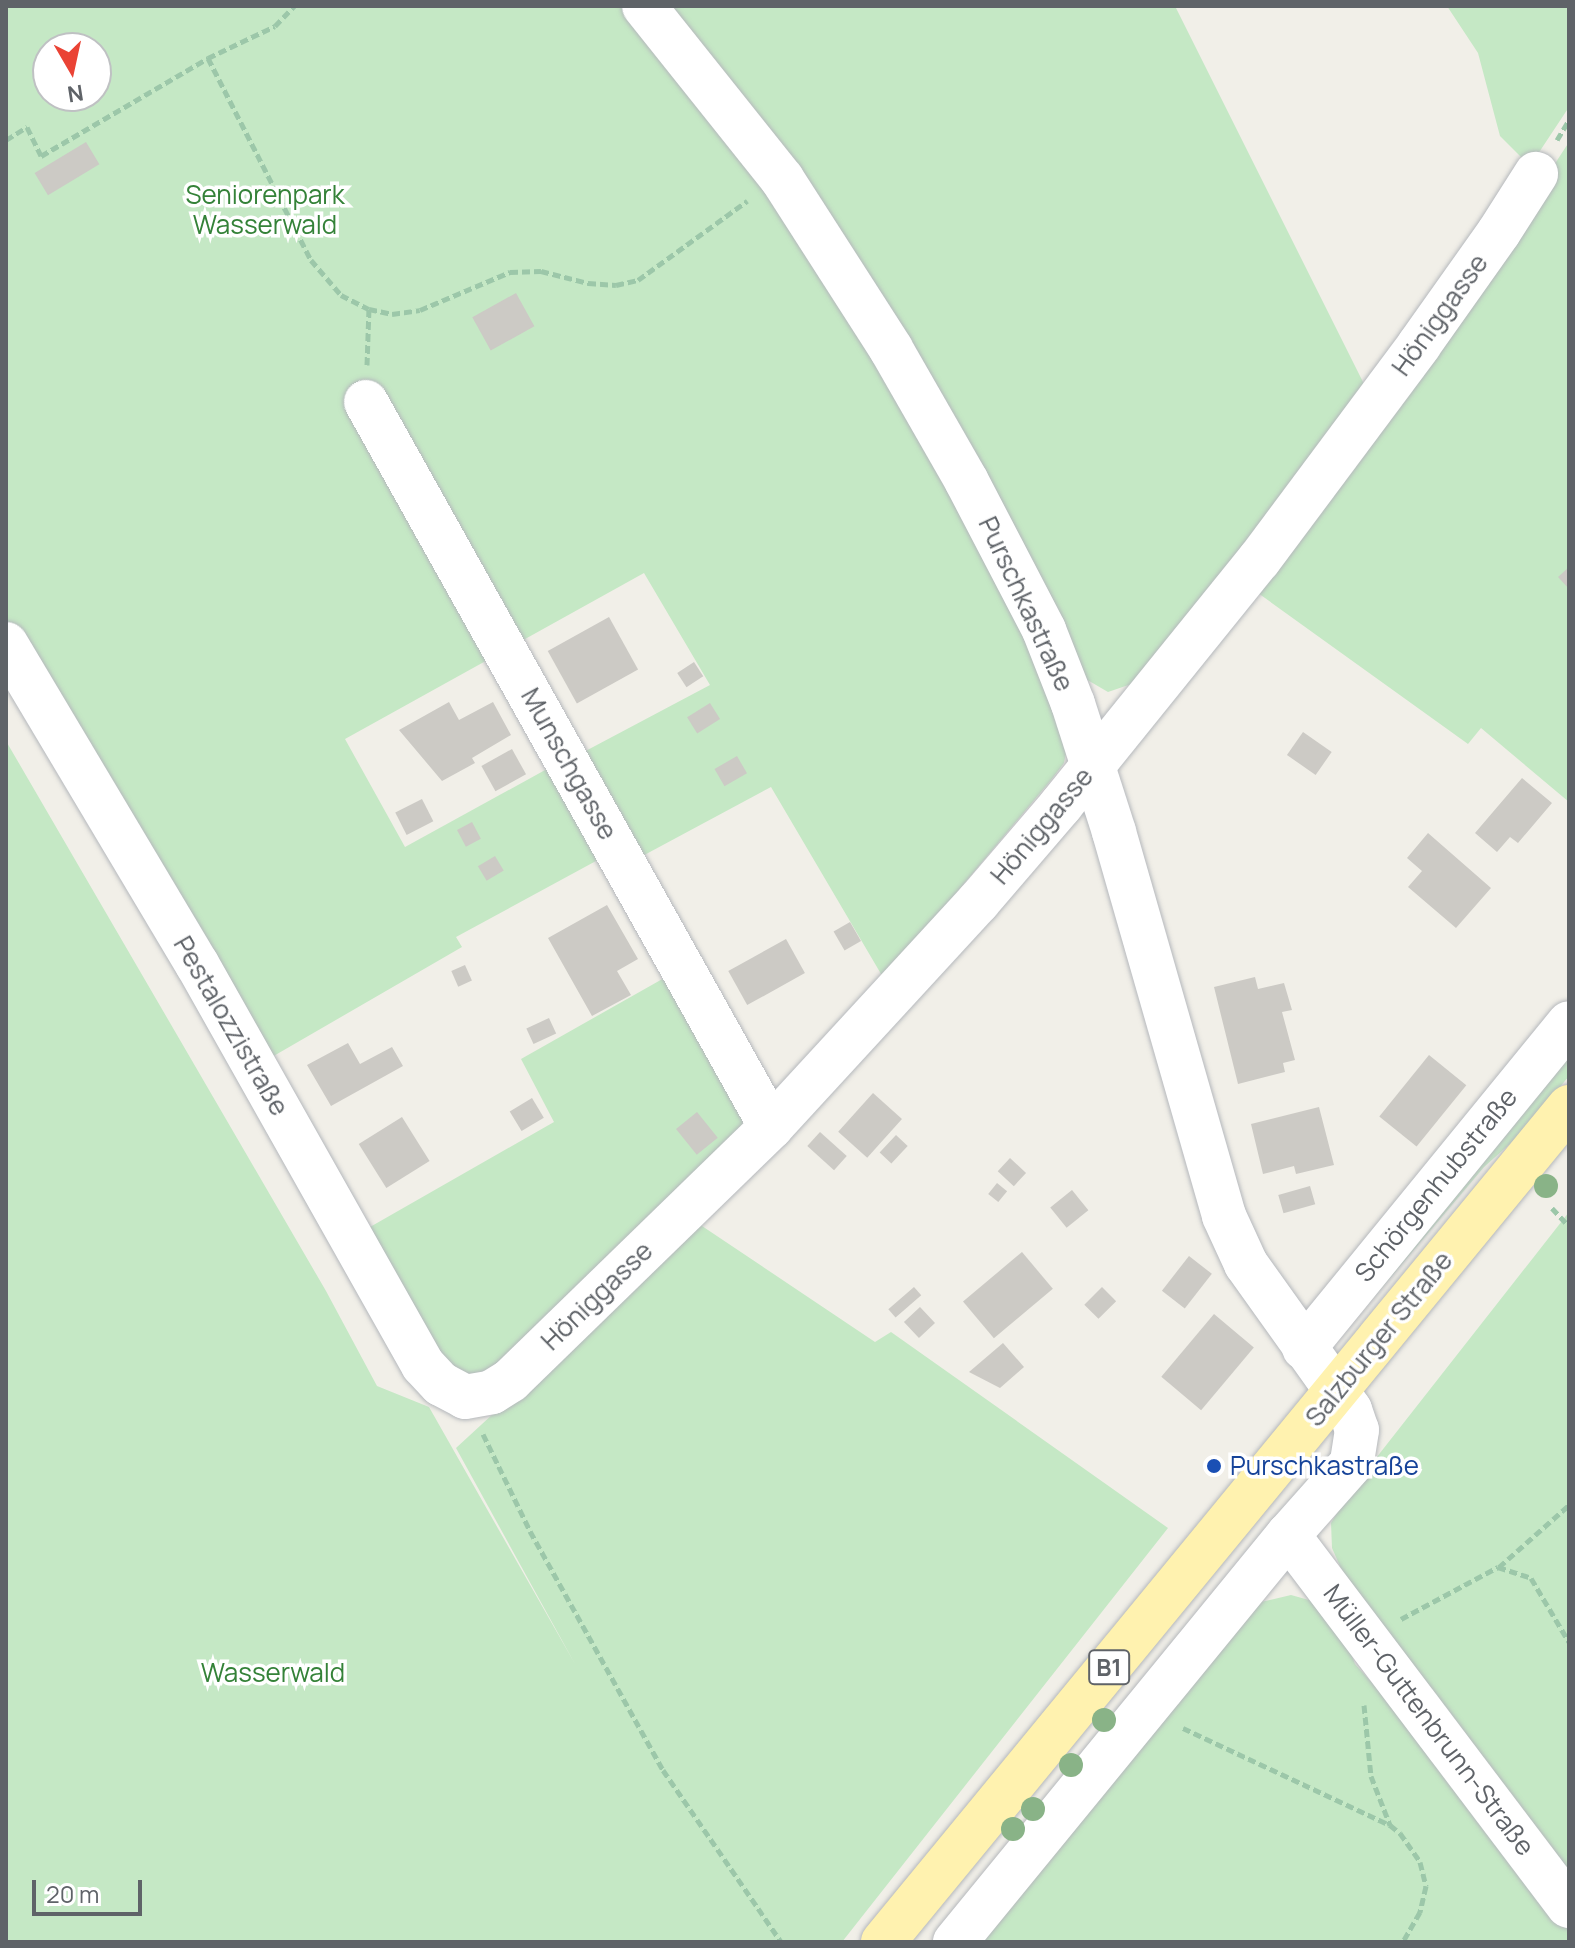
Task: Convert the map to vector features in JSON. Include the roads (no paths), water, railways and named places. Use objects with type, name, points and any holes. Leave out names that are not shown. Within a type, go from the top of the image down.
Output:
[{"type":"main road","name":"Salzburger Straße","points":[[883,1942],[1569,1107]]},
{"type":"street","name":"Purschkastraße","points":[[644,6],[782,179],[891,349],[973,493],[1044,630],[1073,704],[1175,1036],[1224,1216],[1246,1264],[1350,1410],[1357,1430],[1352,1463],[1288,1535]]},
{"type":"street","name":"Höniggasse","points":[[465,1397],[492,1392],[511,1380],[771,1127],[978,902],[1259,560],[1419,345],[1536,174]]},
{"type":"street","name":"Munschgasse","points":[[366,402],[771,1127]]},
{"type":"street","name":"Pestalozzistraße","points":[[6,644],[197,964],[423,1365],[441,1384],[465,1397]]},
{"type":"street","name":"Schörgenhubstraße","points":[[1304,1348],[1569,1023]]},
{"type":"street","name":"Müller-Guttenbrunn-Straße","points":[[1288,1535],[1569,1906]]},
{"type":"street","points":[[955,1942],[1288,1535]]},
{"type":"place","name":"Purschkastraße","points":[[1214,1466]]},
{"type":"park label","name":"Seniorenpark Wasserwald","points":[[265,210]]},
{"type":"park label","name":"Wasserwald","points":[[273,1673]]}]
